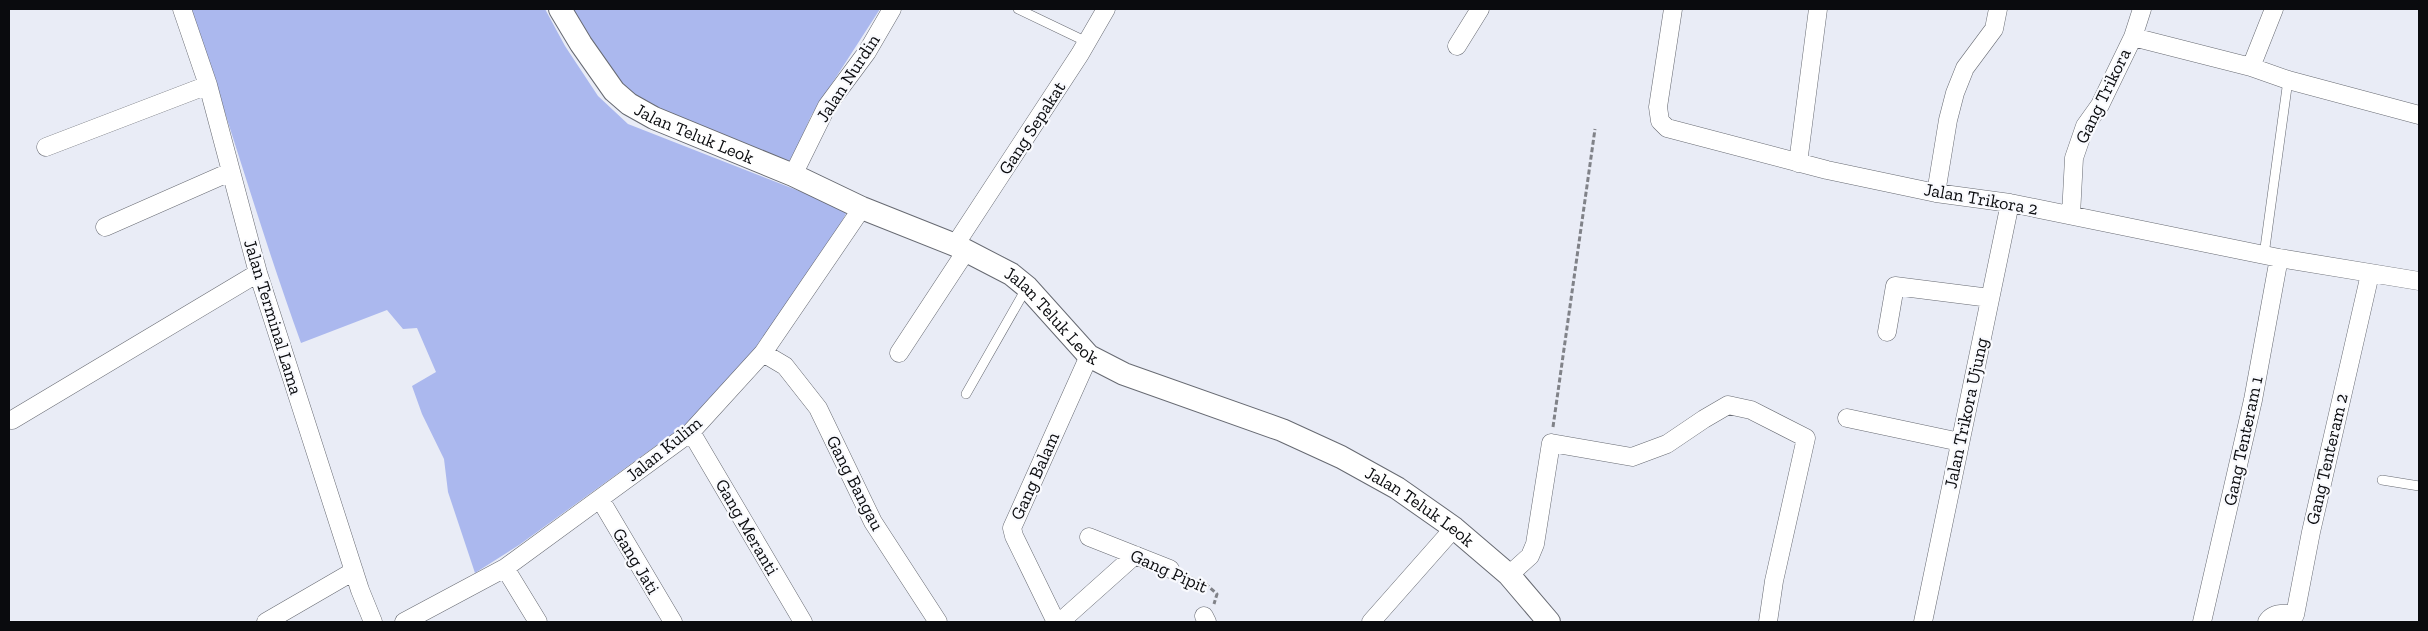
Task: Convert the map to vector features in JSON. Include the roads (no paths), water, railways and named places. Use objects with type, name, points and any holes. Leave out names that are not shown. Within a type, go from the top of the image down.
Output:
[{"type":"street","name":"Jalan Terminal Lama","points":[[182,9],[208,85],[258,273],[354,571],[373,622]]},
{"type":"street","name":"Jalan Teluk Leok","points":[[560,9],[580,44],[614,91],[629,104],[654,118],[793,174],[862,208],[960,248],[1011,274],[1027,286],[1089,356],[1124,374],[1282,430],[1341,457],[1397,488],[1454,528],[1509,575],[1549,622]]},
{"type":"street","name":"Jalan Nurdin","points":[[793,174],[827,106],[867,52],[892,9]]},
{"type":"street","name":"Gang Sepakat","points":[[899,353],[960,248],[1106,9]]},
{"type":"street","points":[[1457,46],[1480,9]]},
{"type":"street","name":"Jalan Trikora 2","points":[[1673,9],[1658,107],[1660,121],[1667,128],[1798,163],[1936,192],[2010,203],[2271,257],[2419,282]]},
{"type":"street","points":[[1798,163],[1818,9]]},
{"type":"street","points":[[1936,192],[1948,120],[1955,93],[1965,68],[1994,29],[1998,9]]},
{"type":"street","name":"Gang Trikora","points":[[2071,215],[2074,158],[2086,126],[2100,104],[2133,36],[2142,9]]},
{"type":"street","points":[[2251,67],[2274,9]]},
{"type":"street","points":[[2133,36],[2251,67],[2288,80],[2419,115]]},
{"type":"street","points":[[46,147],[208,85]]},
{"type":"street","points":[[105,227],[230,172]]},
{"type":"street","name":"Jalan Trikora Ujung","points":[[1923,622],[2010,203]]},
{"type":"street","name":"Jalan Kulim","points":[[404,622],[506,568],[691,432],[763,352],[862,208]]},
{"type":"street","name":"Gang Tenteram 1","points":[[2202,622],[2253,400],[2271,257]]},
{"type":"street","points":[[12,420],[258,273]]},
{"type":"street","name":"Gang Tenteram 2","points":[[2267,622],[2270,618],[2284,612],[2295,615],[2311,532],[2370,274]]},
{"type":"street","points":[[1887,332],[1895,286],[1990,298]]},
{"type":"street","name":"Gang Bangau","points":[[763,352],[785,366],[818,408],[874,522],[938,622]]},
{"type":"street","name":"Gang Balam","points":[[1058,622],[1014,536],[1012,528],[1089,356]]},
{"type":"street","points":[[1509,575],[1530,556],[1535,544],[1550,442],[1632,457],[1667,444],[1728,405],[1751,410],[1806,438],[1774,581],[1768,622]]},
{"type":"street","points":[[1847,418],[1960,442]]},
{"type":"street","name":"Gang Meranti","points":[[691,432],[803,622]]},
{"type":"street","name":"Gang Jati","points":[[600,499],[672,622]]},
{"type":"street","points":[[1371,622],[1454,528]]},
{"type":"street","name":"Gang Pipit","points":[[1088,537],[1170,569]]},
{"type":"street","points":[[1058,622],[1135,555]]},
{"type":"street","points":[[506,568],[538,622]]},
{"type":"street","points":[[266,622],[354,571]]},
{"type":"lane","points":[[1018,9],[1087,42]]},
{"type":"lane","points":[[2271,257],[2288,80]]},
{"type":"lane","points":[[966,394],[1027,286]]},
{"type":"lane","points":[[2382,480],[2419,486]]}]
